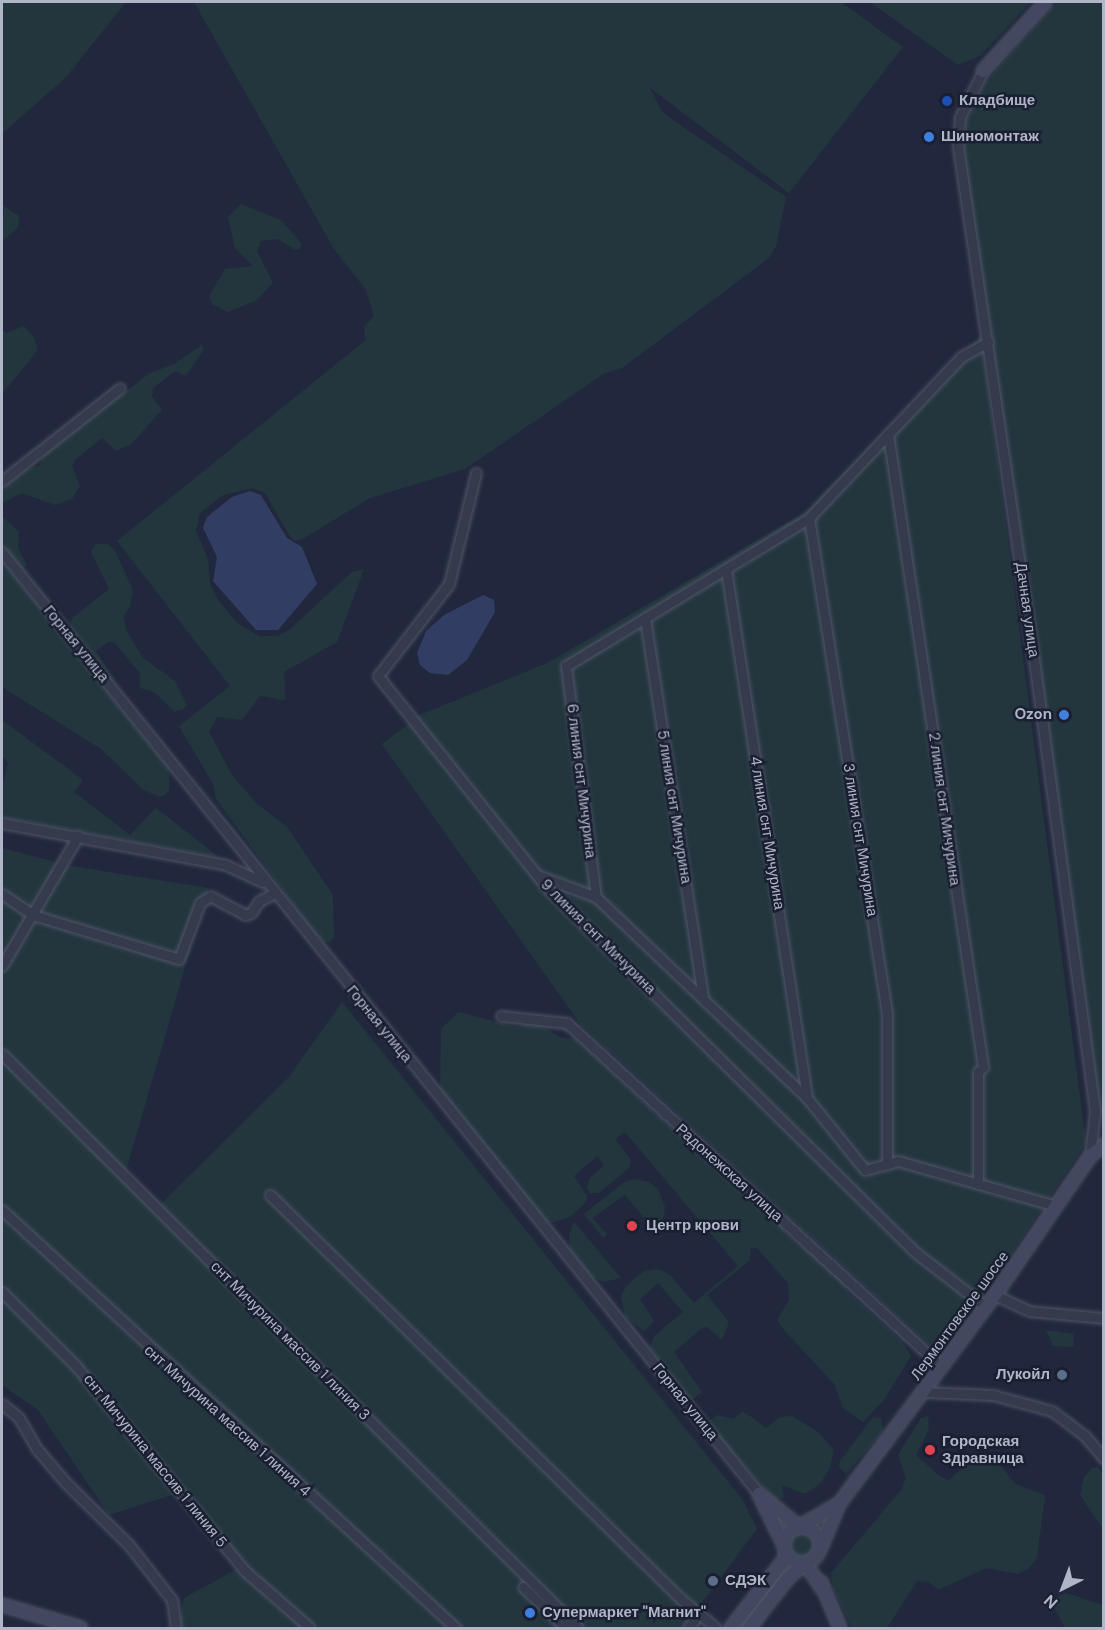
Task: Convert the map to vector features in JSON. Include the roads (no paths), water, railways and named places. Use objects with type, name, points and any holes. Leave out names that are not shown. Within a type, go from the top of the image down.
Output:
[{"type":"street","points":[[983,71],[1046,2]]},
{"type":"street","name":"Дачная улица","points":[[983,71],[960,117],[958,147],[988,342],[1095,1112],[1096,1133],[1090,1156]]},
{"type":"street","points":[[645,618],[809,518],[961,357],[988,342]]},
{"type":"street","points":[[2,481],[120,388]]},
{"type":"street","name":"2 линия снт Мичурина","points":[[888,434],[983,1067],[978,1072],[978,1184]]},
{"type":"street","name":"9 линия снт Мичурина","points":[[476,472],[449,584],[378,676],[537,875],[915,1252],[986,1306]]},
{"type":"street","name":"3 линия снт Мичурина","points":[[809,518],[887,1013],[887,1164]]},
{"type":"street","name":"Горная улица","points":[[2,552],[759,1494]]},
{"type":"street","name":"4 линия снт Мичурина","points":[[726,569],[807,1098]]},
{"type":"street","name":"6 линия снт Мичурина","points":[[596,897],[566,666],[645,618]]},
{"type":"street","name":"5 линия снт Мичурина","points":[[645,618],[703,996]]},
{"type":"street","points":[[2,823],[241,869],[275,893]]},
{"type":"street","points":[[2,966],[78,836]]},
{"type":"street","points":[[537,875],[596,897],[703,996],[807,1098],[865,1170],[898,1161],[1056,1206]]},
{"type":"street","points":[[2,894],[33,915],[179,959],[200,903],[210,896],[244,915],[251,913],[259,900],[275,893]]},
{"type":"street","name":"Радонежская улица","points":[[501,1016],[567,1023],[942,1366]]},
{"type":"street","name":"снт Мичурина массив 1 линия 3","points":[[2,1054],[578,1629]]},
{"type":"street","name":"Лермонтовское шоссе","points":[[839,1504],[995,1294],[1090,1156],[1104,1145]]},
{"type":"street","points":[[270,1195],[698,1615],[716,1629]]},
{"type":"street","name":"снт Мичурина массив 1 линия 4","points":[[2,1210],[456,1629]]},
{"type":"street","name":"снт Мичурина массив 1 линия 5","points":[[2,1292],[76,1366],[245,1571],[310,1629]]},
{"type":"street","points":[[995,1294],[1029,1311],[1104,1318]]},
{"type":"street","points":[[924,1392],[993,1395],[1052,1411],[1085,1436],[1104,1459]]},
{"type":"street","points":[[2,1404],[18,1418],[37,1449],[66,1483],[129,1545],[172,1600],[176,1629]]},
{"type":"street","points":[[759,1494],[799,1527],[815,1531],[814,1556],[823,1590],[840,1629]]},
{"type":"street","points":[[759,1494],[786,1551]]},
{"type":"street","points":[[731,1629],[786,1551],[786,1536],[839,1504]]},
{"type":"street","points":[[749,1629],[788,1578],[814,1556],[839,1504]]},
{"type":"street","points":[[786,1551],[814,1556]]},
{"type":"street","points":[[788,1578],[803,1578],[823,1590]]},
{"type":"street","points":[[523,1587],[566,1629]]},
{"type":"street","points":[[2,1605],[81,1629]]},
{"type":"street","points":[[688,1629],[698,1615]]},
{"type":"water","points":[[250,491],[261,495],[287,538],[302,547],[317,584],[278,630],[256,630],[213,581],[217,557],[203,528],[207,517],[232,497]]},
{"type":"water","points":[[483,595],[494,600],[495,612],[467,660],[448,675],[430,673],[420,665],[417,653],[426,631],[444,615]]},
{"type":"place","name":"Кладбище","points":[[947,101]]},
{"type":"place","name":"Шиномонтаж","points":[[929,137]]},
{"type":"place","name":"Ozon","points":[[1064,715]]},
{"type":"place","name":"Центр крови","points":[[632,1226]]},
{"type":"place","name":"Лукойл","points":[[1062,1375]]},
{"type":"place","name":"Городская Здравница","points":[[930,1450]]},
{"type":"place","name":"СДЭК","points":[[713,1581]]},
{"type":"place","name":"Супермаркет \"Магнит\"","points":[[530,1613]]}]
